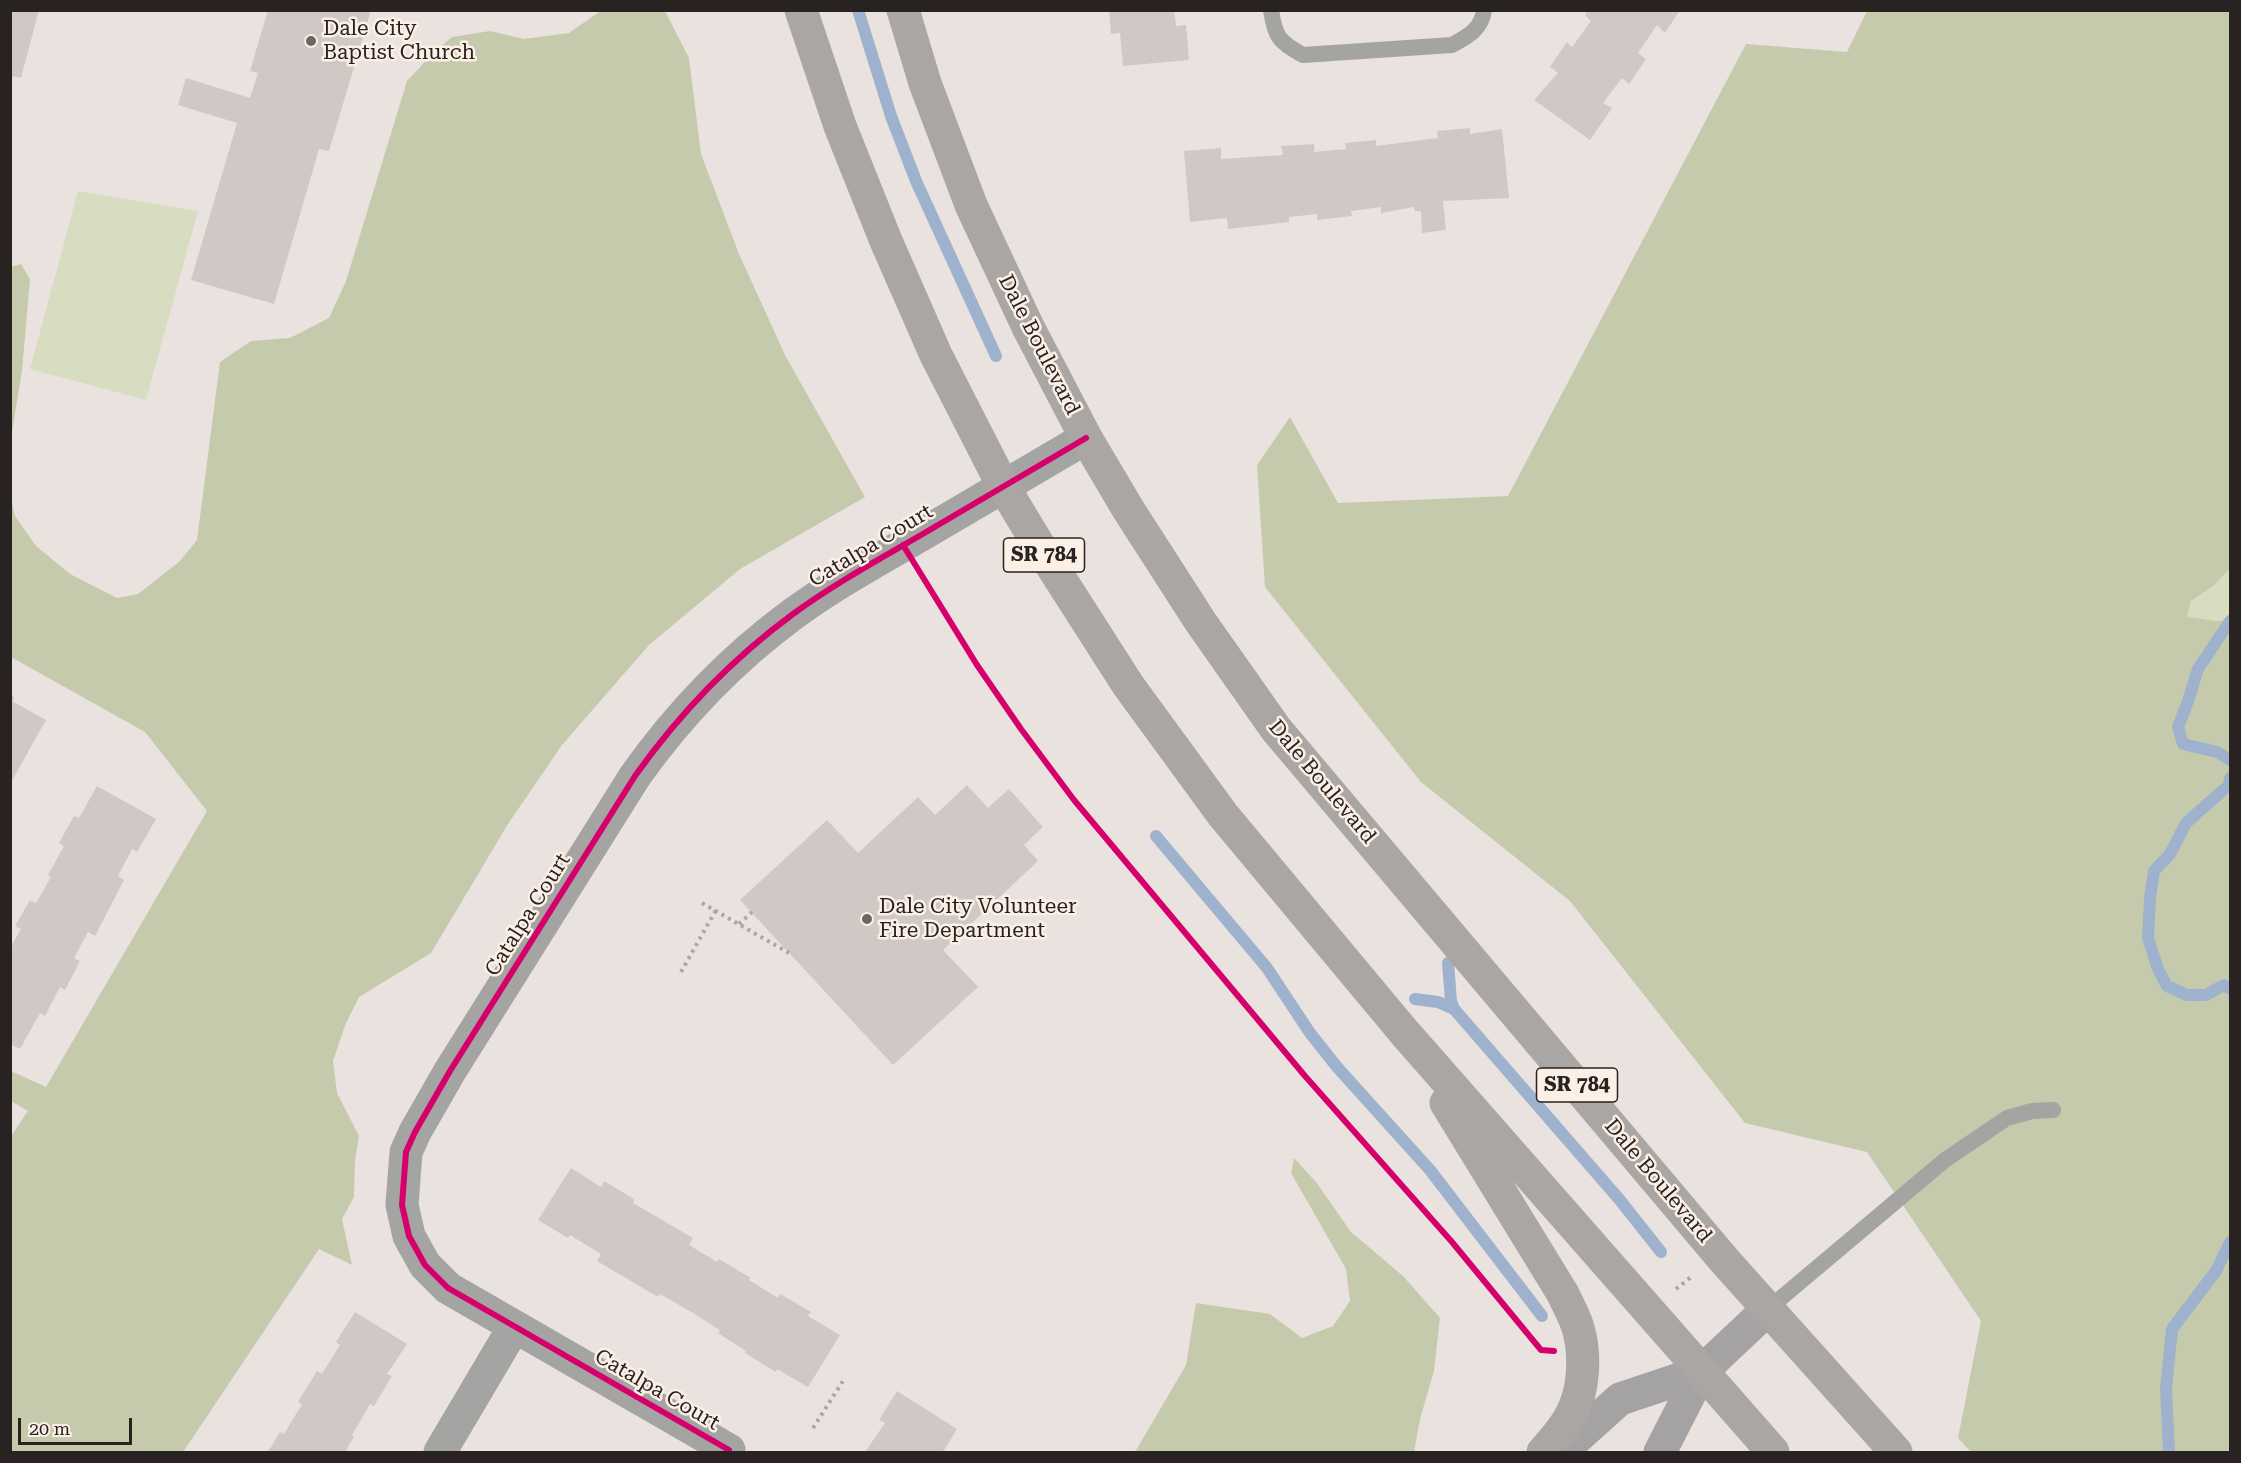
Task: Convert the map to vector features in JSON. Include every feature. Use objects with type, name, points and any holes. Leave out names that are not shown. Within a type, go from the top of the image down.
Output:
[{"type":"main road","name":"SR 784","points":[[801,10],[840,126],[886,241],[936,355],[1004,486],[1041,549],[1141,703],[1223,815],[1404,1032],[1773,1452]]},
{"type":"main road","name":"Dale Boulevard","points":[[903,10],[925,83],[971,205],[1028,327],[1086,438],[1128,509],[1200,621],[1276,729],[1724,1260],[1896,1452]]},
{"type":"main road","points":[[1404,1032],[1563,1294],[1578,1327],[1582,1349],[1580,1391],[1572,1414],[1543,1452]]},
{"type":"main road","points":[[1660,1452],[1701,1372],[1768,1309]]},
{"type":"main road","points":[[1561,1452],[1620,1399],[1701,1372]]},
{"type":"street","name":"Catalpa Court","points":[[728,1452],[729,1450],[448,1288],[425,1264],[409,1236],[402,1205],[406,1152],[450,1071],[635,776],[658,743],[702,695],[757,643],[828,590],[1086,438]]},
{"type":"street","points":[[440,1452],[514,1327]]},
{"type":"lane","points":[[1271,10],[1274,30],[1285,46],[1303,55],[1452,45],[1470,36],[1483,19],[1484,10]]},
{"type":"lane","points":[[1768,1309],[1945,1160],[2007,1118],[2032,1111],[2053,1110]]},
{"type":"path","points":[[702,903],[789,952]]},
{"type":"path","points":[[681,972],[716,910]]},
{"type":"path","points":[[739,924],[752,912]]},
{"type":"path","points":[[1670,1295],[1694,1273]]},
{"type":"path","points":[[813,1428],[843,1381]]},
{"type":"green space","points":[[602,10],[665,11],[689,58],[701,154],[739,254],[785,355],[865,497],[740,569],[649,645],[562,745],[508,824],[431,953],[359,997],[346,1023],[333,1061],[337,1093],[359,1136],[355,1160],[354,1197],[342,1219],[352,1265],[319,1249],[183,1452],[11,1452],[11,1136],[28,1111],[11,1101],[11,1071],[46,1087],[207,811],[145,732],[11,657],[11,499],[15,516],[36,546],[70,574],[117,598],[138,594],[180,561],[197,540],[220,362],[251,341],[290,338],[329,318],[346,281],[407,81],[435,51],[452,37],[490,31],[524,39],[569,33]]},
{"type":"green space","points":[[1867,11],[2230,11],[2230,569],[2213,586],[2191,601],[2187,617],[2217,621],[2230,619],[2230,1452],[1971,1452],[1958,1438],[1981,1321],[1867,1152],[1745,1123],[1570,901],[1421,782],[1265,587],[1257,465],[1290,417],[1338,503],[1508,496],[1746,44],[1847,52]]},
{"type":"green space","points":[[78,191],[198,211],[146,400],[30,369]]},
{"type":"green space","points":[[21,264],[30,279],[22,371],[11,438],[11,267]]},
{"type":"green space","points":[[2230,569],[2230,619],[2217,621],[2187,618],[2190,601],[2213,586]]},
{"type":"green space","points":[[1294,1158],[1316,1182],[1351,1232],[1403,1276],[1440,1318],[1434,1371],[1420,1419],[1414,1452],[1135,1452],[1186,1365],[1196,1303],[1270,1314],[1302,1338],[1333,1326],[1350,1301],[1346,1269],[1291,1173]]},
{"type":"building","points":[[10,10],[39,10],[21,78],[13,76],[11,84]]},
{"type":"building","points":[[268,10],[371,10],[329,151],[319,149],[274,304],[191,280],[237,123],[178,105],[186,78],[250,98],[258,73],[250,71]]},
{"type":"building","points":[[1109,10],[1174,10],[1176,26],[1186,25],[1189,60],[1123,66],[1120,33],[1111,34]]},
{"type":"building","points":[[1588,10],[1680,10],[1665,33],[1657,25],[1638,53],[1646,59],[1629,84],[1622,78],[1603,103],[1612,108],[1590,140],[1534,100],[1558,73],[1550,67],[1567,42],[1572,47],[1591,21],[1585,15]]},
{"type":"building","points":[[1470,128],[1470,134],[1502,129],[1509,198],[1443,201],[1446,230],[1422,233],[1421,211],[1415,211],[1414,207],[1381,213],[1381,207],[1351,211],[1352,216],[1317,220],[1317,214],[1289,217],[1289,222],[1228,229],[1227,218],[1190,222],[1184,151],[1221,148],[1221,159],[1283,155],[1281,146],[1314,144],[1314,152],[1346,149],[1345,143],[1376,140],[1376,146],[1438,138],[1437,131]]},
{"type":"building","points":[[10,695],[14,697],[12,701],[46,720],[10,784]]},
{"type":"building","name":"Dale City Volunteer Fire Department","points":[[967,785],[988,808],[1009,789],[1043,827],[1024,845],[1038,861],[943,950],[978,987],[893,1065],[740,900],[827,820],[858,853],[918,797],[935,815]]},
{"type":"building","points":[[97,786],[156,819],[137,852],[132,849],[118,876],[124,880],[95,936],[88,932],[74,958],[80,961],[65,990],[60,987],[45,1016],[40,1013],[20,1049],[10,1044],[10,948],[21,929],[15,926],[30,900],[36,903],[51,877],[48,875],[64,846],[59,843],[74,816],[79,818]]},
{"type":"building","points":[[571,1168],[601,1187],[604,1181],[634,1199],[633,1203],[693,1238],[689,1245],[717,1262],[719,1259],[751,1278],[749,1280],[778,1298],[780,1294],[811,1312],[808,1316],[840,1335],[808,1387],[777,1369],[776,1372],[745,1353],[746,1351],[718,1333],[720,1330],[688,1310],[660,1294],[658,1297],[597,1261],[601,1254],[570,1235],[568,1238],[538,1220]]},
{"type":"building","points":[[355,1312],[407,1344],[387,1374],[392,1376],[374,1406],[370,1404],[345,1452],[268,1452],[280,1432],[284,1434],[302,1404],[298,1402],[317,1371],[322,1374],[340,1345],[336,1342]]},
{"type":"building","points":[[897,1391],[957,1429],[943,1452],[865,1452],[885,1423],[879,1420]]},
{"type":"waterway","points":[[858,10],[891,116],[916,181],[996,356]]},
{"type":"waterway","points":[[2230,621],[2198,669],[2178,727],[2183,744],[2217,752],[2230,760]]},
{"type":"waterway","points":[[2230,778],[2229,785],[2186,823],[2170,854],[2154,871],[2148,938],[2158,969],[2167,986],[2187,995],[2206,995],[2224,985],[2230,989]]},
{"type":"waterway","points":[[1156,836],[1267,968],[1310,1033],[1337,1067],[1430,1170],[1542,1316]]},
{"type":"waterway","points":[[1448,963],[1451,1001],[1454,1009]]},
{"type":"waterway","points":[[1415,999],[1438,1002],[1454,1009],[1619,1199],[1661,1252]]},
{"type":"waterway","points":[[2169,1452],[2166,1389],[2172,1329],[2216,1271],[2230,1242]]},
{"type":"cycle path","points":[[728,1452],[729,1450],[448,1288],[425,1265],[409,1236],[402,1205],[406,1152],[450,1071],[635,776],[688,709],[728,669],[793,614],[872,563],[1086,438]]},
{"type":"cycle path","points":[[903,545],[977,665],[1074,800],[1305,1076],[1452,1242],[1541,1350],[1554,1351]]},
{"type":"place","name":"Dale City Baptist Church","points":[[311,41]]},
{"type":"place","name":"Dale City Volunteer Fire Department","points":[[867,919]]}]
